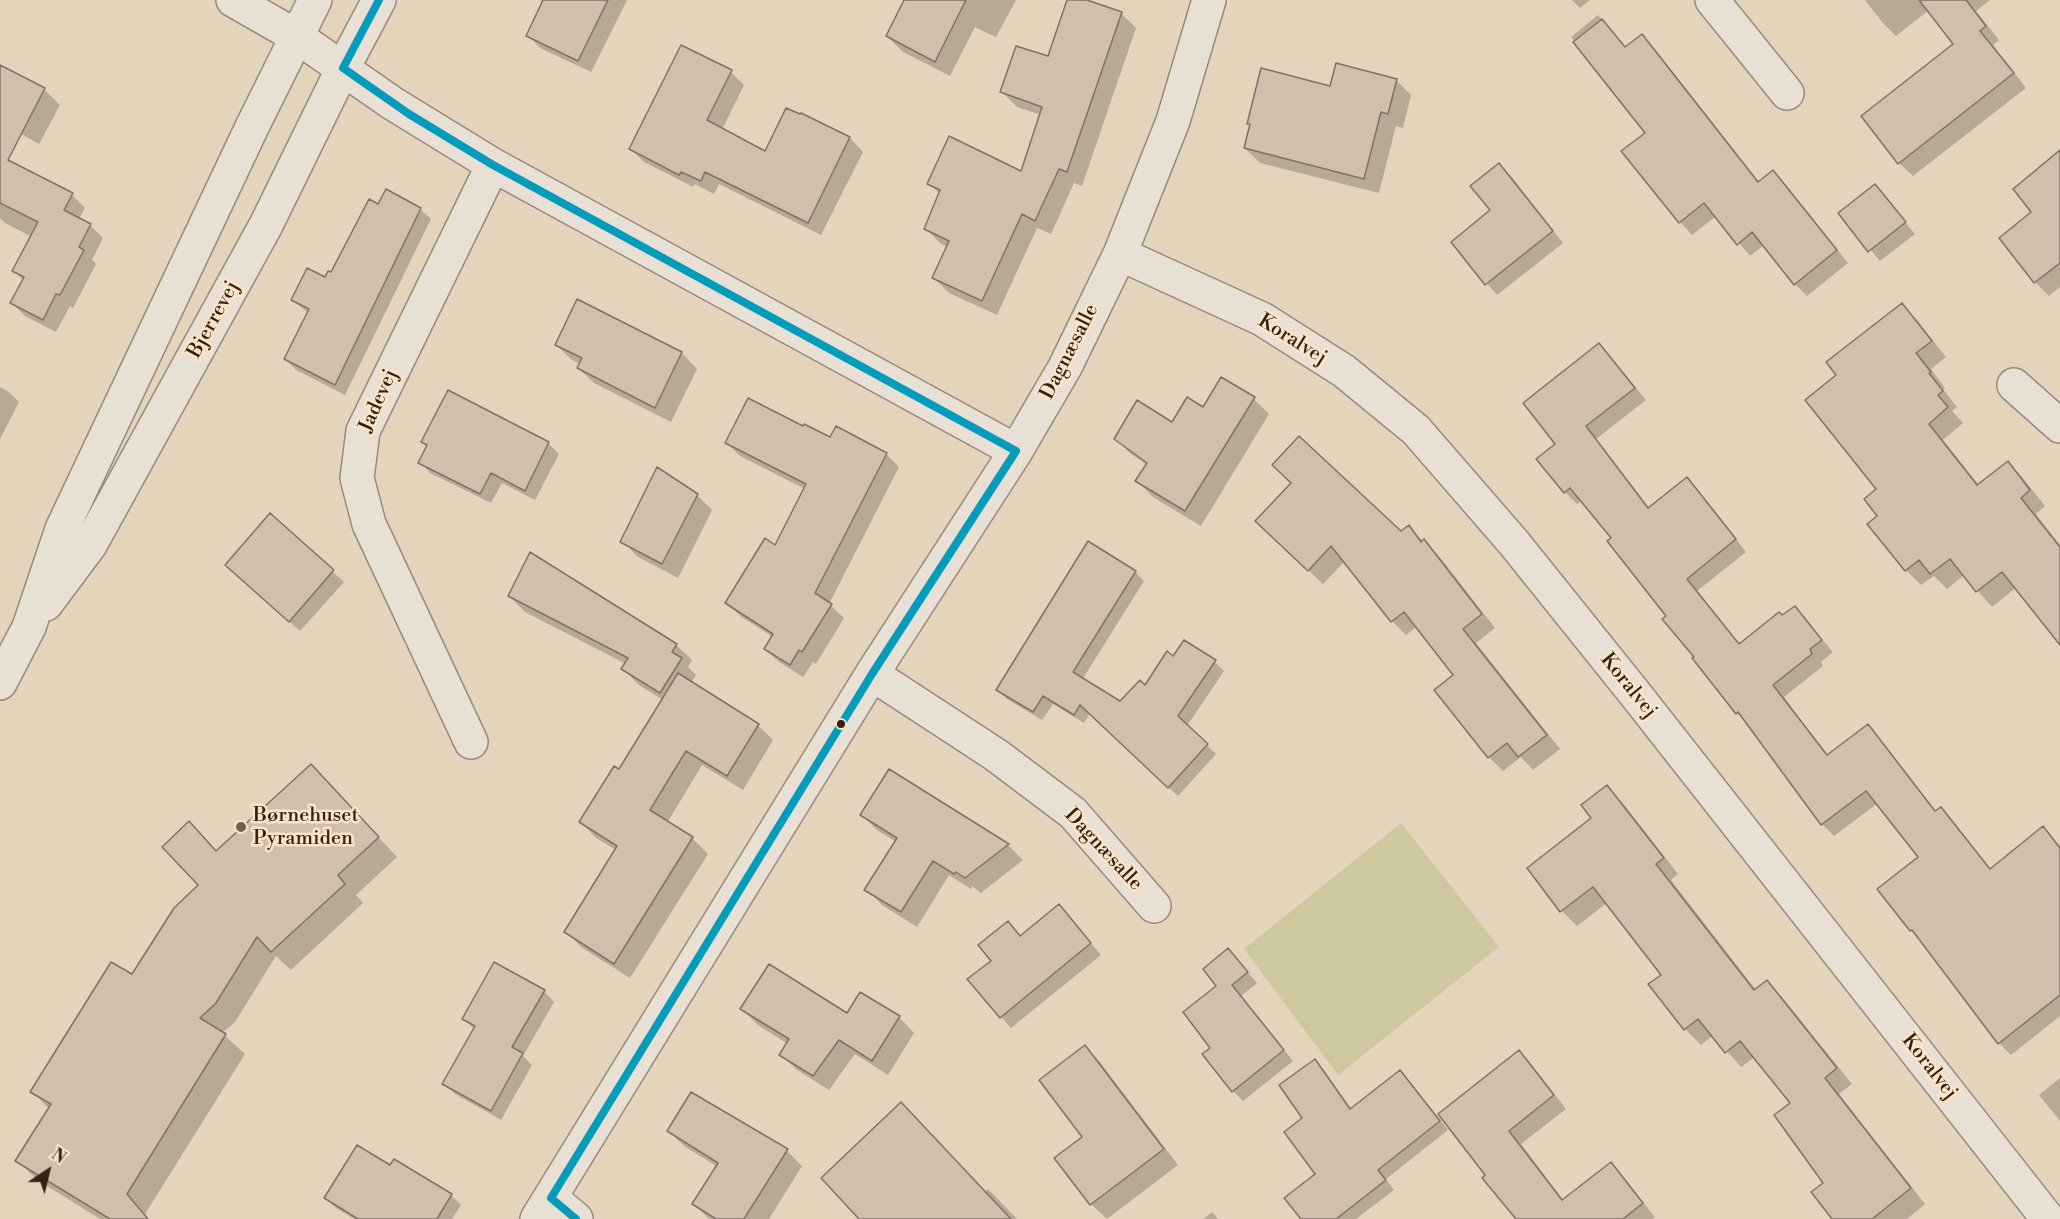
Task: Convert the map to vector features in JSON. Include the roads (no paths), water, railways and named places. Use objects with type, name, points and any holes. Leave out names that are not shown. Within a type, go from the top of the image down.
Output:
[{"type":"street","points":[[233,0],[296,36],[409,114],[493,165],[1016,451]]},
{"type":"street","name":"Bjerrevej","points":[[0,683],[29,627],[62,529],[315,0]]},
{"type":"street","name":"Bjerrevej","points":[[29,627],[90,545],[267,225],[343,68],[380,0]]},
{"type":"street","name":"Dagnæsalle","points":[[544,1208],[872,674],[1016,451],[1065,367],[1120,254],[1173,121],[1209,0]]},
{"type":"street","points":[[1712,0],[1787,93]]},
{"type":"street","name":"Jadevej","points":[[471,742],[369,524],[357,478],[363,431],[493,165]]},
{"type":"street","name":"Koralvej","points":[[1120,254],[1262,319],[1344,371],[1416,430],[1514,543],[2048,1219]]},
{"type":"street","points":[[2014,385],[2060,426]]},
{"type":"street","name":"Dagnæsalle","points":[[872,674],[996,755],[1073,813],[1154,906]]},
{"type":"street","points":[[544,1208],[576,1219]]},
{"type":"place","name":"Børnehuset Pyramiden","points":[[241,827]]}]
